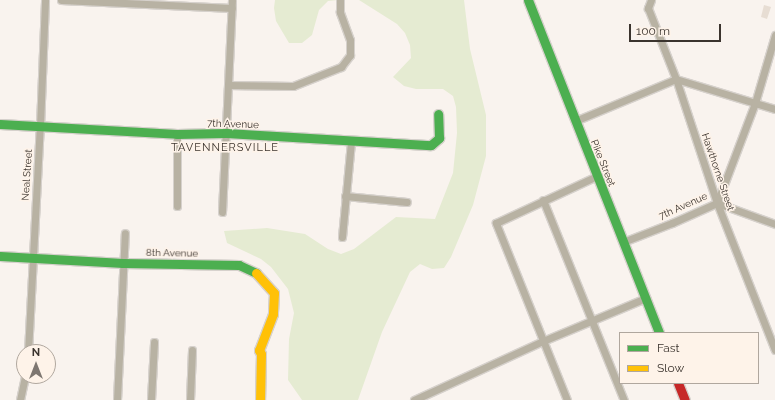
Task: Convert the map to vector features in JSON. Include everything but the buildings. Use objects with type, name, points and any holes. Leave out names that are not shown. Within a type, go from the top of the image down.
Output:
[{"type":"street","name":"Neal Street","points":[[28,344],[45,0]]},
{"type":"street","points":[[61,0],[134,2],[232,8]]},
{"type":"street","points":[[222,212],[232,0]]},
{"type":"street","points":[[228,85],[293,86],[341,67],[350,56],[350,40],[340,12],[340,0]]},
{"type":"street","name":"Pike Street","points":[[528,0],[659,332]]},
{"type":"street","name":"Hawthorne Street","points":[[650,0],[648,8],[676,79],[717,203],[775,350]]},
{"type":"street","points":[[717,203],[755,103],[775,35]]},
{"type":"street","points":[[575,121],[676,79],[775,109]]},
{"type":"street","name":"7th Avenue","points":[[0,124],[177,134],[226,133],[351,142],[431,145],[439,138],[438,114]]},
{"type":"street","points":[[177,134],[177,206]]},
{"type":"street","points":[[342,237],[351,142]]},
{"type":"street","points":[[567,400],[496,223],[597,176]]},
{"type":"street","points":[[345,196],[407,202]]},
{"type":"street","points":[[543,200],[624,400]]},
{"type":"street","name":"7th Avenue","points":[[623,242],[672,223],[717,203],[775,224]]},
{"type":"street","points":[[117,400],[125,233]]},
{"type":"street","name":"8th Avenue","points":[[0,256],[123,263],[240,265],[254,271],[274,293],[273,314],[259,350],[261,354],[260,400]]},
{"type":"street","points":[[414,400],[543,341],[646,298]]},
{"type":"street","points":[[151,400],[154,342]]},
{"type":"street","points":[[190,400],[192,350]]},
{"type":"street","points":[[20,400],[23,384]]},
{"type":"street","points":[[678,384],[685,400]]},
{"type":"green space","points":[[275,0],[338,0],[328,1],[319,10],[312,35],[302,43],[289,43],[276,21],[274,8]]},
{"type":"green space","points":[[359,0],[464,0],[470,49],[486,115],[486,156],[473,205],[451,257],[444,268],[432,269],[420,264],[410,272],[382,332],[358,400],[302,400],[288,380],[289,339],[294,313],[288,289],[271,267],[261,259],[227,243],[224,231],[267,228],[305,234],[328,249],[341,254],[354,249],[396,217],[435,219],[453,173],[457,133],[456,107],[453,96],[443,89],[416,89],[404,86],[393,77],[411,58],[410,45],[405,33],[397,24]]},
{"type":"traffic: fast","points":[[528,0],[659,332]]},
{"type":"traffic: fast","points":[[0,124],[177,134],[226,133],[431,145],[439,138],[438,114]]},
{"type":"traffic: fast","points":[[0,256],[123,263],[239,265],[256,273]]},
{"type":"traffic: slow","points":[[256,273],[274,293],[273,314],[259,350],[261,354],[260,400]]},
{"type":"traffic: jam","points":[[678,384],[685,400]]},
{"type":"district","name":"TAVENNERSVILLE","points":[[225,148]]}]
